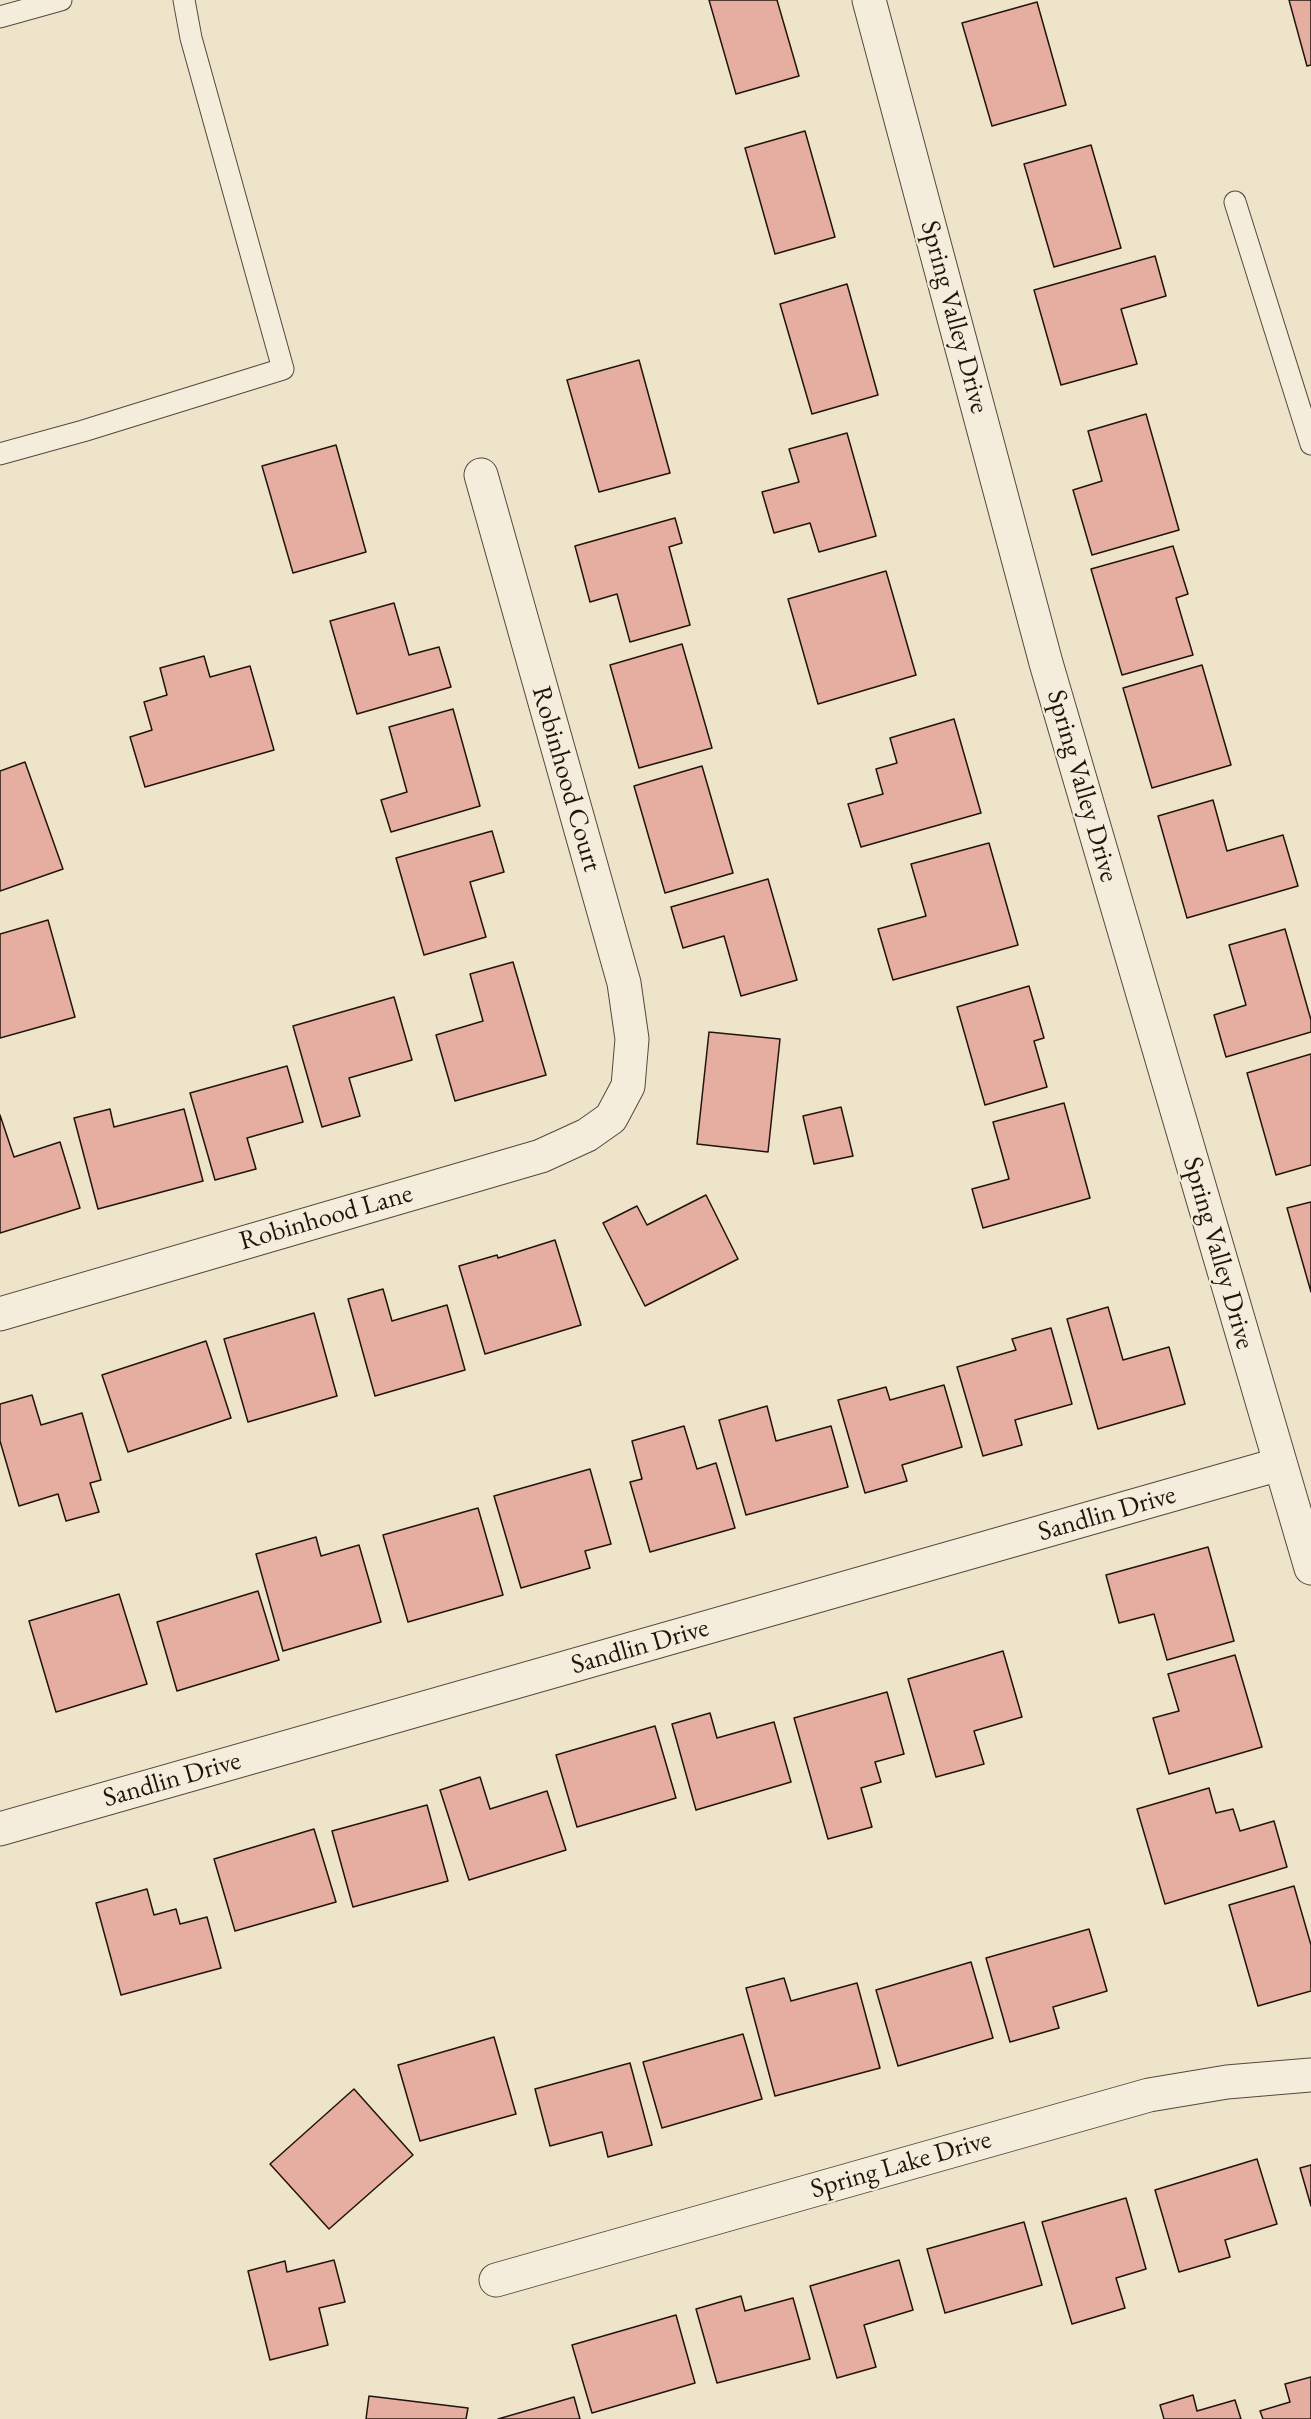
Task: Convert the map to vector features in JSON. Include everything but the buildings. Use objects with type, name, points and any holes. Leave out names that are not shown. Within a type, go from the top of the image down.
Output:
[{"type":"street","name":"Spring Valley Drive","points":[[869,0],[1046,663],[1311,1568]]},
{"type":"street","name":"Robinhood Court","points":[[481,475],[624,983],[633,1039],[628,1086]]},
{"type":"street","name":"Robinhood Lane","points":[[0,1314],[540,1156],[587,1135],[611,1118],[628,1086]]},
{"type":"street","name":"Sandlin Drive","points":[[0,1829],[1280,1464]]},
{"type":"street","name":"Spring Lake Drive","points":[[496,2280],[1149,2095],[1227,2082],[1311,2075]]},
{"type":"lane","points":[[0,17],[61,0]]},
{"type":"lane","points":[[0,454],[282,369],[191,38],[184,0]]},
{"type":"lane","points":[[1235,202],[1311,444]]}]
